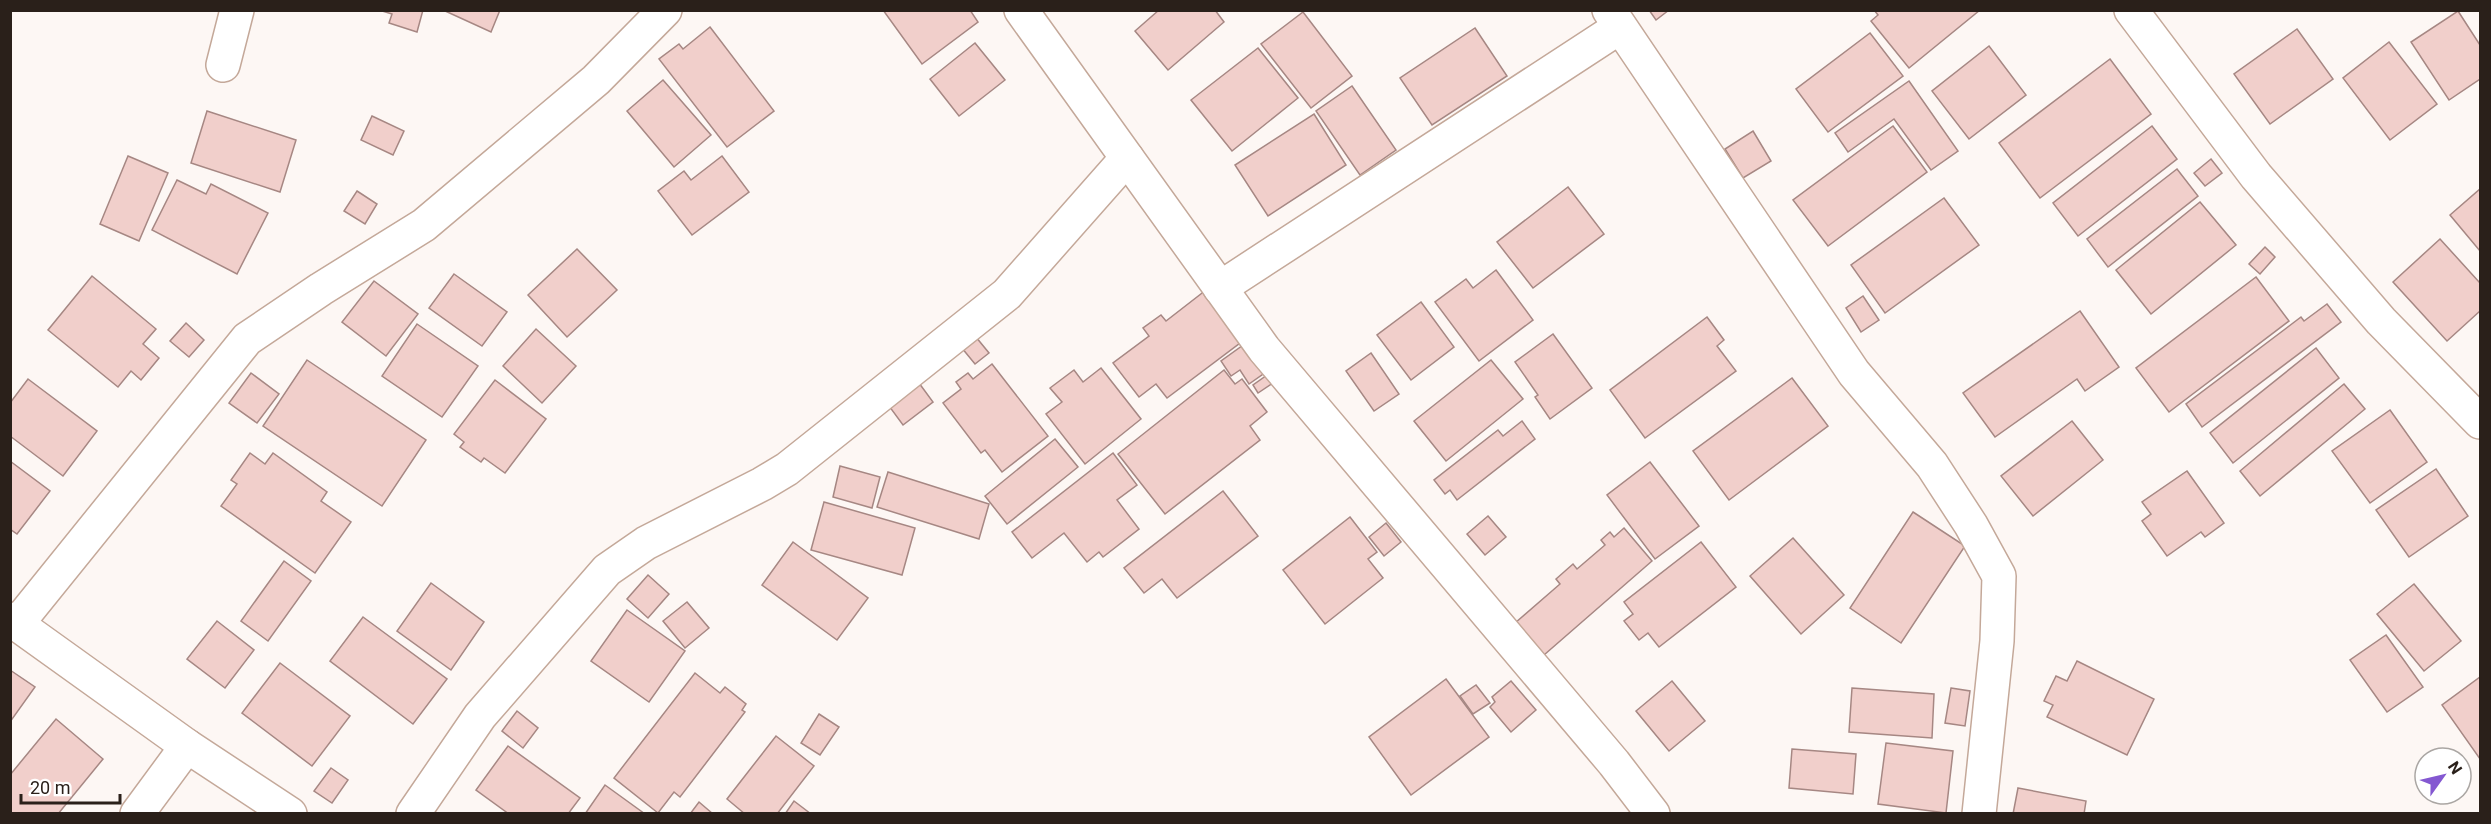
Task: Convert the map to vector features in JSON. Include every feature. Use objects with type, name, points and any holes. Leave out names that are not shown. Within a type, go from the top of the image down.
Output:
[{"type":"street","points":[[223,65],[237,10]]},
{"type":"street","points":[[290,813],[187,746],[14,622],[247,339],[321,289],[424,225],[596,80],[665,10]]},
{"type":"street","points":[[1021,10],[1264,349],[1606,754],[1653,813]]},
{"type":"street","points":[[2131,10],[2264,185],[2381,321],[2481,422]]},
{"type":"street","points":[[1220,288],[1614,19],[1854,373],[1932,465],[1971,525],[1999,576],[1996,641],[1979,813]]},
{"type":"street","points":[[413,813],[480,716],[607,570],[646,543],[787,469],[1007,294],[1127,158]]},
{"type":"street","points":[[137,813],[187,746]]},
{"type":"building","points":[[379,10],[423,10],[417,32],[389,23],[392,14]]},
{"type":"building","points":[[443,10],[500,10],[491,32]]},
{"type":"building","points":[[883,10],[970,10],[978,22],[922,64]]},
{"type":"building","points":[[1159,10],[1215,10],[1224,22],[1168,70],[1135,31]]},
{"type":"building","points":[[1649,10],[1669,10],[1656,20]]},
{"type":"building","points":[[1874,10],[1980,10],[1909,68],[1871,21],[1878,15]]},
{"type":"building","points":[[2458,11],[2480,45],[2480,79],[2449,100],[2411,42]]},
{"type":"building","points":[[1303,12],[1352,76],[1311,108],[1261,44]]},
{"type":"building","points":[[710,27],[774,111],[727,147],[659,59],[679,44],[683,49]]},
{"type":"building","points":[[1475,28],[1507,76],[1432,125],[1400,78]]},
{"type":"building","points":[[2297,29],[2333,79],[2270,124],[2234,74]]},
{"type":"building","points":[[1870,33],[1903,76],[1828,132],[1796,89]]},
{"type":"building","points":[[2389,42],[2437,104],[2390,140],[2343,78]]},
{"type":"building","points":[[975,43],[1005,80],[959,116],[930,79]]},
{"type":"building","points":[[1989,46],[2026,95],[1969,139],[1932,91]]},
{"type":"building","points":[[1258,48],[1298,98],[1232,151],[1191,100]]},
{"type":"building","points":[[2110,59],[2151,114],[2040,198],[1999,143]]},
{"type":"building","points":[[663,80],[711,135],[674,167],[627,111]]},
{"type":"building","points":[[1909,81],[1958,151],[1931,170],[1894,119],[1848,152],[1835,133]]},
{"type":"building","points":[[1352,86],[1396,150],[1360,175],[1316,111]]},
{"type":"building","points":[[207,111],[296,140],[280,192],[191,163]]},
{"type":"building","points":[[1314,114],[1346,165],[1268,216],[1235,165]]},
{"type":"building","points":[[372,116],[404,131],[393,155],[361,140]]},
{"type":"building","points":[[1893,126],[1927,172],[1828,246],[1793,200]]},
{"type":"building","points":[[2152,126],[2177,159],[2078,236],[2053,203]]},
{"type":"building","points":[[1753,131],[1771,161],[1743,178],[1725,149]]},
{"type":"building","points":[[128,156],[168,173],[139,241],[100,224]]},
{"type":"building","points":[[722,156],[749,192],[692,235],[658,191],[684,171],[691,180]]},
{"type":"building","points":[[2211,159],[2222,173],[2205,186],[2194,173]]},
{"type":"building","points":[[2177,169],[2198,196],[2108,267],[2087,239]]},
{"type":"building","points":[[177,180],[206,194],[211,184],[268,213],[237,274],[152,230]]},
{"type":"building","points":[[1568,187],[1604,234],[1533,288],[1497,242]]},
{"type":"building","points":[[2480,189],[2480,251],[2450,215]]},
{"type":"building","points":[[357,191],[377,204],[365,224],[344,211]]},
{"type":"building","points":[[1944,198],[1979,245],[1885,313],[1851,265]]},
{"type":"building","points":[[2200,202],[2236,245],[2151,314],[2116,270]]},
{"type":"building","points":[[2440,239],[2480,283],[2480,311],[2447,341],[2393,282]]},
{"type":"building","points":[[2265,247],[2275,257],[2260,274],[2249,264]]},
{"type":"building","points":[[577,249],[617,290],[567,337],[528,295]]},
{"type":"building","points":[[1496,270],[1533,320],[1479,361],[1435,302],[1466,279],[1473,288]]},
{"type":"building","points":[[454,274],[507,312],[482,346],[429,308]]},
{"type":"building","points":[[92,276],[156,329],[143,344],[159,358],[141,380],[131,371],[118,387],[48,330]]},
{"type":"building","points":[[2256,277],[2289,321],[2169,412],[2136,368]]},
{"type":"building","points":[[374,281],[418,314],[386,356],[342,322]]},
{"type":"building","points":[[1206,290],[1244,340],[1167,398],[1156,384],[1139,397],[1113,363],[1149,336],[1143,328],[1161,315],[1166,321]]},
{"type":"building","points":[[1863,296],[1879,320],[1861,332],[1846,308]]},
{"type":"building","points":[[1421,302],[1454,347],[1411,380],[1377,335]]},
{"type":"building","points":[[2327,304],[2341,322],[2202,427],[2186,404],[2301,317],[2304,321]]},
{"type":"building","points":[[2080,311],[2119,367],[2085,391],[2077,379],[1995,437],[1963,393]]},
{"type":"building","points":[[1707,317],[1724,340],[1717,346],[1736,371],[1645,438],[1610,390]]},
{"type":"building","points":[[186,323],[204,340],[189,357],[170,341]]},
{"type":"building","points":[[417,324],[478,366],[442,417],[382,376]]},
{"type":"building","points":[[536,329],[576,366],[542,403],[503,366]]},
{"type":"building","points":[[971,331],[989,353],[975,364],[957,342]]},
{"type":"building","points":[[1553,334],[1592,388],[1550,419],[1535,397],[1538,395],[1515,362]]},
{"type":"building","points":[[1246,343],[1266,372],[1249,384],[1240,370],[1231,376],[1221,361]]},
{"type":"building","points":[[2316,348],[2339,378],[2233,463],[2210,433]]},
{"type":"building","points":[[1371,353],[1399,394],[1374,411],[1346,371]]},
{"type":"building","points":[[307,360],[426,440],[382,506],[263,426]]},
{"type":"building","points":[[1491,360],[1523,399],[1446,461],[1414,421]]},
{"type":"building","points":[[992,364],[1048,436],[1002,472],[985,450],[981,453],[943,403],[961,389],[956,382],[968,373],[973,379]]},
{"type":"building","points":[[1101,368],[1141,419],[1085,464],[1046,414],[1062,402],[1050,388],[1074,370],[1083,382]]},
{"type":"building","points":[[1224,370],[1235,384],[1242,379],[1267,412],[1250,426],[1260,440],[1165,514],[1118,454]]},
{"type":"building","points":[[251,373],[279,394],[257,423],[229,403]]},
{"type":"building","points":[[1270,373],[1276,381],[1258,393],[1253,385]]},
{"type":"building","points":[[1792,378],[1828,426],[1729,500],[1693,451]]},
{"type":"building","points":[[28,379],[97,431],[63,476],[10,436],[10,403]]},
{"type":"building","points":[[495,380],[546,419],[505,473],[484,458],[481,462],[460,447],[464,442],[454,434]]},
{"type":"building","points":[[919,383],[933,402],[903,425],[889,406]]},
{"type":"building","points":[[2344,384],[2365,409],[2260,496],[2240,471]]},
{"type":"building","points":[[2390,410],[2427,462],[2370,503],[2332,451]]},
{"type":"building","points":[[1522,421],[1535,439],[1457,500],[1450,490],[1445,494],[1434,480],[1498,430],[1503,436]]},
{"type":"building","points":[[2072,421],[2103,460],[2033,516],[2001,476]]},
{"type":"building","points":[[1055,439],[1078,467],[1007,524],[985,496]]},
{"type":"building","points":[[250,453],[265,464],[273,453],[327,492],[321,501],[351,522],[315,573],[221,506],[237,484],[231,480]]},
{"type":"building","points":[[1113,453],[1137,485],[1117,500],[1139,529],[1103,557],[1099,552],[1087,562],[1064,533],[1032,558],[1012,532]]},
{"type":"building","points":[[10,461],[50,491],[17,534],[10,529]]},
{"type":"building","points":[[1650,462],[1699,526],[1655,559],[1607,495]]},
{"type":"building","points":[[840,466],[880,477],[872,508],[833,497]]},
{"type":"building","points":[[2436,469],[2468,516],[2409,557],[2376,510]]},
{"type":"building","points":[[2187,471],[2224,523],[2205,537],[2201,532],[2167,556],[2142,521],[2151,514],[2142,502]]},
{"type":"building","points":[[888,472],[989,504],[979,539],[877,507]]},
{"type":"building","points":[[1223,491],[1258,536],[1177,598],[1162,579],[1144,593],[1124,568]]},
{"type":"building","points":[[824,502],[915,528],[902,575],[811,550]]},
{"type":"building","points":[[1913,512],[1965,546],[1901,643],[1850,608]]},
{"type":"building","points":[[1488,516],[1506,537],[1485,555],[1467,534]]},
{"type":"building","points":[[1350,517],[1377,552],[1368,559],[1383,578],[1325,624],[1283,570]]},
{"type":"building","points":[[1386,523],[1401,542],[1384,556],[1369,537]]},
{"type":"building","points":[[1624,528],[1652,561],[1544,655],[1515,623],[1560,584],[1556,579],[1573,564],[1577,569],[1605,545],[1601,540],[1610,532],[1614,537]]},
{"type":"building","points":[[1793,538],[1844,595],[1801,634],[1750,576]]},
{"type":"building","points":[[793,542],[868,598],[837,640],[762,585]]},
{"type":"building","points":[[1701,542],[1736,587],[1659,647],[1648,633],[1639,640],[1624,621],[1633,614],[1624,602]]},
{"type":"building","points":[[284,561],[311,581],[268,641],[241,621]]},
{"type":"building","points":[[648,575],[669,594],[648,618],[627,599]]},
{"type":"building","points":[[431,583],[484,622],[451,670],[397,631]]},
{"type":"building","points":[[2414,584],[2461,641],[2424,671],[2377,614]]},
{"type":"building","points":[[687,602],[709,628],[685,648],[663,621]]},
{"type":"building","points":[[627,610],[685,651],[649,702],[591,661]]},
{"type":"building","points":[[363,617],[447,679],[413,724],[330,661]]},
{"type":"building","points":[[217,621],[254,650],[225,688],[187,659]]},
{"type":"building","points":[[2386,635],[2423,687],[2387,712],[2350,660]]},
{"type":"building","points":[[2077,661],[2154,699],[2127,755],[2047,717],[2053,705],[2044,701],[2056,676],[2067,681]]},
{"type":"building","points":[[280,663],[350,716],[312,766],[242,713]]},
{"type":"building","points":[[10,670],[35,687],[10,722]]},
{"type":"building","points":[[695,673],[720,693],[725,687],[746,704],[742,710],[745,712],[680,797],[674,792],[658,813],[614,778]]},
{"type":"building","points":[[2480,677],[2480,759],[2473,746],[2442,705]]},
{"type":"building","points":[[1446,679],[1489,737],[1411,795],[1369,737]]},
{"type":"building","points":[[1511,681],[1536,710],[1511,732],[1490,707],[1495,702],[1492,697]]},
{"type":"building","points":[[1672,681],[1705,721],[1669,751],[1636,711]]},
{"type":"building","points":[[1476,685],[1490,703],[1473,714],[1460,696]]},
{"type":"building","points":[[1852,688],[1934,694],[1932,738],[1849,732]]},
{"type":"building","points":[[1951,688],[1970,691],[1965,726],[1945,723]]},
{"type":"building","points":[[517,711],[538,728],[523,748],[502,731]]},
{"type":"building","points":[[819,714],[839,727],[820,755],[801,743]]},
{"type":"building","points":[[56,719],[103,759],[58,814],[10,814],[10,775]]},
{"type":"building","points":[[776,736],[814,766],[777,814],[745,814],[727,799]]},
{"type":"building","points":[[1886,743],[1953,751],[1946,813],[1878,804]]},
{"type":"building","points":[[508,746],[580,798],[568,814],[509,814],[476,790]]},
{"type":"building","points":[[1792,749],[1856,754],[1853,794],[1789,788]]},
{"type":"building","points":[[331,768],[348,780],[332,803],[314,791]]},
{"type":"building","points":[[605,785],[645,814],[585,814]]},
{"type":"building","points":[[2018,788],[2086,801],[2084,814],[2013,814]]},
{"type":"building","points":[[794,801],[811,814],[785,814]]},
{"type":"building","points":[[699,802],[713,814],[690,814]]}]
